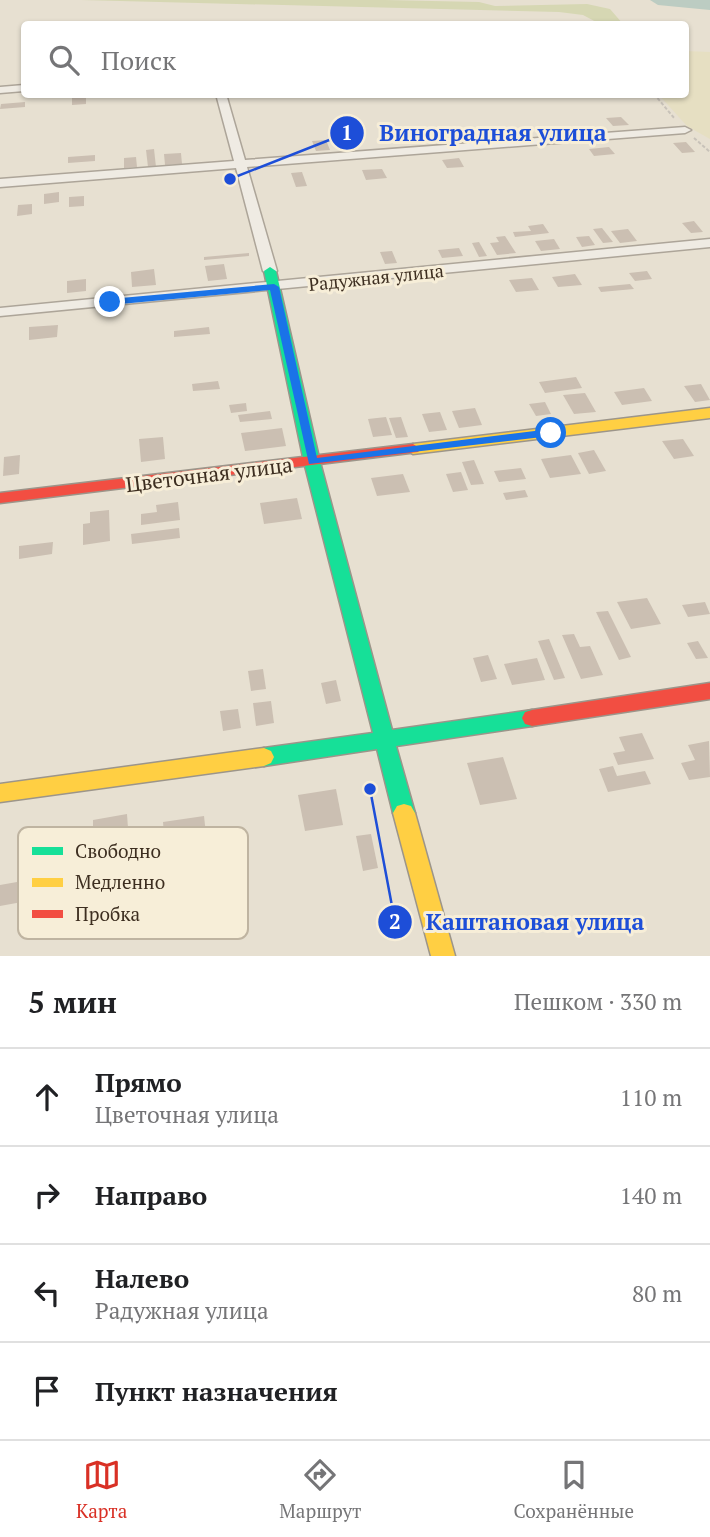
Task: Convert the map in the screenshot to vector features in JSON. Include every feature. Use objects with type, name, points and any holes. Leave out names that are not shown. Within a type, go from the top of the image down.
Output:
[{"type":"street","points":[[0,90],[21,88]]},
{"type":"street","points":[[222,98],[272,279],[313,462],[384,741],[443,956]]},
{"type":"street","points":[[0,183],[241,167],[685,130]]},
{"type":"street","name":"Радужная улица","points":[[0,312],[272,279],[710,243]]},
{"type":"street","name":"Цветочная улица","points":[[0,498],[710,413]]},
{"type":"street","points":[[0,793],[384,741],[710,691]]},
{"type":"shaded area","points":[[689,51],[710,52],[710,139],[687,126],[662,98],[689,98]]},
{"type":"green space","points":[[81,0],[385,0],[479,2],[495,6],[587,4],[610,9],[620,21],[594,21],[583,15],[559,12]]},
{"type":"building","points":[[72,98],[86,98],[86,104],[72,105]]},
{"type":"building","points":[[25,102],[25,107],[0,109],[1,104]]},
{"type":"building","points":[[621,117],[629,125],[613,126],[606,118]]},
{"type":"building","points":[[506,126],[511,134],[493,136],[487,127]]},
{"type":"building","points":[[326,140],[330,150],[316,151],[312,141]]},
{"type":"building","points":[[686,142],[695,152],[682,153],[673,143]]},
{"type":"building","points":[[609,147],[615,154],[594,156],[589,149]]},
{"type":"building","points":[[154,149],[156,167],[148,167],[146,150]]},
{"type":"building","points":[[181,153],[182,164],[165,165],[164,154]]},
{"type":"building","points":[[95,155],[95,161],[68,163],[68,157]]},
{"type":"building","points":[[136,157],[137,167],[124,168],[124,158]]},
{"type":"building","points":[[459,158],[464,167],[447,168],[442,160]]},
{"type":"building","points":[[382,169],[387,178],[366,180],[362,170]]},
{"type":"building","points":[[302,172],[307,186],[296,187],[291,173]]},
{"type":"building","points":[[59,192],[59,202],[44,204],[44,194]]},
{"type":"building","points":[[84,196],[84,206],[69,207],[69,197]]},
{"type":"building","points":[[32,204],[32,214],[17,216],[18,205]]},
{"type":"building","points":[[694,221],[703,232],[691,233],[682,223]]},
{"type":"building","points":[[543,224],[549,233],[515,237],[513,232],[531,231],[528,226]]},
{"type":"building","points":[[602,228],[613,242],[603,243],[593,229]]},
{"type":"building","points":[[628,229],[637,241],[620,243],[611,231]]},
{"type":"building","points":[[505,236],[516,253],[497,255],[490,243],[499,242],[496,237]]},
{"type":"building","points":[[589,236],[595,245],[582,247],[576,237]]},
{"type":"building","points":[[554,239],[560,249],[541,251],[535,241]]},
{"type":"building","points":[[479,242],[487,256],[479,257],[472,243]]},
{"type":"building","points":[[459,248],[463,256],[442,258],[438,250]]},
{"type":"building","points":[[392,251],[397,263],[385,264],[380,252]]},
{"type":"building","points":[[249,253],[249,256],[204,260],[204,257]]},
{"type":"building","points":[[224,264],[227,279],[208,281],[205,266]]},
{"type":"building","points":[[154,269],[156,285],[132,287],[131,272]]},
{"type":"building","points":[[647,271],[652,279],[635,281],[629,273]]},
{"type":"building","points":[[575,274],[582,285],[558,287],[552,277]]},
{"type":"building","points":[[532,278],[539,290],[516,292],[509,280]]},
{"type":"building","points":[[86,279],[86,291],[67,293],[67,281]]},
{"type":"building","points":[[630,284],[634,289],[601,292],[598,287]]},
{"type":"building","points":[[58,325],[57,337],[29,340],[29,327]]},
{"type":"building","points":[[209,327],[210,334],[174,337],[174,331]]},
{"type":"building","points":[[576,377],[582,388],[545,393],[539,382]]},
{"type":"building","points":[[218,381],[220,389],[193,391],[192,384]]},
{"type":"building","points":[[701,384],[710,400],[695,402],[684,386]]},
{"type":"building","points":[[644,388],[652,401],[622,405],[614,392]]},
{"type":"building","points":[[585,393],[596,412],[574,414],[563,395]]},
{"type":"building","points":[[545,402],[551,414],[536,416],[529,404]]},
{"type":"building","points":[[246,403],[247,411],[231,413],[229,405]]},
{"type":"building","points":[[475,408],[482,425],[459,428],[452,411]]},
{"type":"building","points":[[270,411],[272,419],[240,422],[238,415]]},
{"type":"building","points":[[440,412],[447,430],[429,432],[422,414]]},
{"type":"building","points":[[386,417],[392,435],[373,437],[368,419]]},
{"type":"building","points":[[401,417],[408,437],[396,438],[389,418]]},
{"type":"building","points":[[282,428],[286,446],[245,451],[241,433]]},
{"type":"building","points":[[163,437],[165,459],[141,462],[139,439]]},
{"type":"building","points":[[683,439],[694,456],[674,459],[662,441]]},
{"type":"building","points":[[594,450],[606,471],[589,474],[578,453]]},
{"type":"building","points":[[20,455],[19,474],[3,476],[4,457]]},
{"type":"building","points":[[571,455],[581,474],[550,478],[541,459]]},
{"type":"building","points":[[474,460],[484,484],[471,485],[462,462]]},
{"type":"building","points":[[521,468],[526,479],[499,482],[494,471]]},
{"type":"building","points":[[461,472],[468,490],[453,492],[446,474]]},
{"type":"building","points":[[403,474],[410,492],[377,496],[371,478]]},
{"type":"building","points":[[525,490],[528,497],[506,500],[503,493]]},
{"type":"building","points":[[297,498],[302,519],[264,524],[260,503]]},
{"type":"building","points":[[178,502],[180,520],[141,525],[141,514],[157,512],[156,505]]},
{"type":"building","points":[[109,510],[110,541],[83,545],[83,524],[90,523],[90,512]]},
{"type":"building","points":[[179,528],[180,538],[132,544],[131,534]]},
{"type":"building","points":[[53,542],[52,554],[19,559],[19,546]]},
{"type":"building","points":[[647,598],[661,624],[631,629],[617,602]]},
{"type":"building","points":[[705,602],[710,614],[688,617],[682,605]]},
{"type":"building","points":[[608,611],[631,657],[619,660],[596,612]]},
{"type":"building","points":[[574,634],[580,647],[590,646],[603,675],[581,679],[562,635]]},
{"type":"building","points":[[549,639],[565,678],[554,680],[538,641]]},
{"type":"building","points":[[698,641],[708,658],[696,659],[687,643]]},
{"type":"building","points":[[488,655],[497,679],[481,682],[473,658]]},
{"type":"building","points":[[537,658],[545,680],[512,685],[504,664]]},
{"type":"building","points":[[263,669],[266,689],[251,691],[248,671]]},
{"type":"building","points":[[336,680],[341,701],[326,704],[321,683]]},
{"type":"building","points":[[271,701],[274,723],[256,726],[253,703]]},
{"type":"building","points":[[238,709],[241,728],[223,731],[220,711]]},
{"type":"building","points":[[642,733],[654,759],[618,765],[613,753],[625,751],[619,737]]},
{"type":"building","points":[[709,741],[710,777],[689,780],[681,763],[695,760],[688,745]]},
{"type":"building","points":[[503,757],[517,799],[480,805],[467,763]]},
{"type":"building","points":[[613,766],[617,776],[645,771],[651,784],[608,792],[599,769]]},
{"type":"building","points":[[336,789],[343,825],[305,831],[298,795]]},
{"type":"building","points":[[127,814],[128,827],[93,827],[93,820]]},
{"type":"building","points":[[204,816],[205,827],[163,827],[163,822]]},
{"type":"building","points":[[371,834],[378,868],[363,871],[356,836]]},
{"type":"building","points":[[18,882],[18,903],[0,906],[0,885]]},
{"type":"waterway","points":[[658,0],[710,5]]},
{"type":"traffic: fast","points":[[270,271],[312,462],[404,813]]},
{"type":"traffic: fast","points":[[264,757],[532,718]]},
{"type":"traffic: slow","points":[[413,449],[710,413]]},
{"type":"traffic: slow","points":[[0,793],[264,757]]},
{"type":"traffic: slow","points":[[404,813],[443,956]]},
{"type":"traffic: jam","points":[[0,498],[413,449]]},
{"type":"traffic: jam","points":[[532,718],[710,691]]},
{"type":"place","name":"Виноградная улица","points":[[230,179]]},
{"type":"place","name":"Каштановая улица","points":[[370,789]]},
{"type":"route","points":[[110,302],[274,287],[313,462],[551,433]]}]
